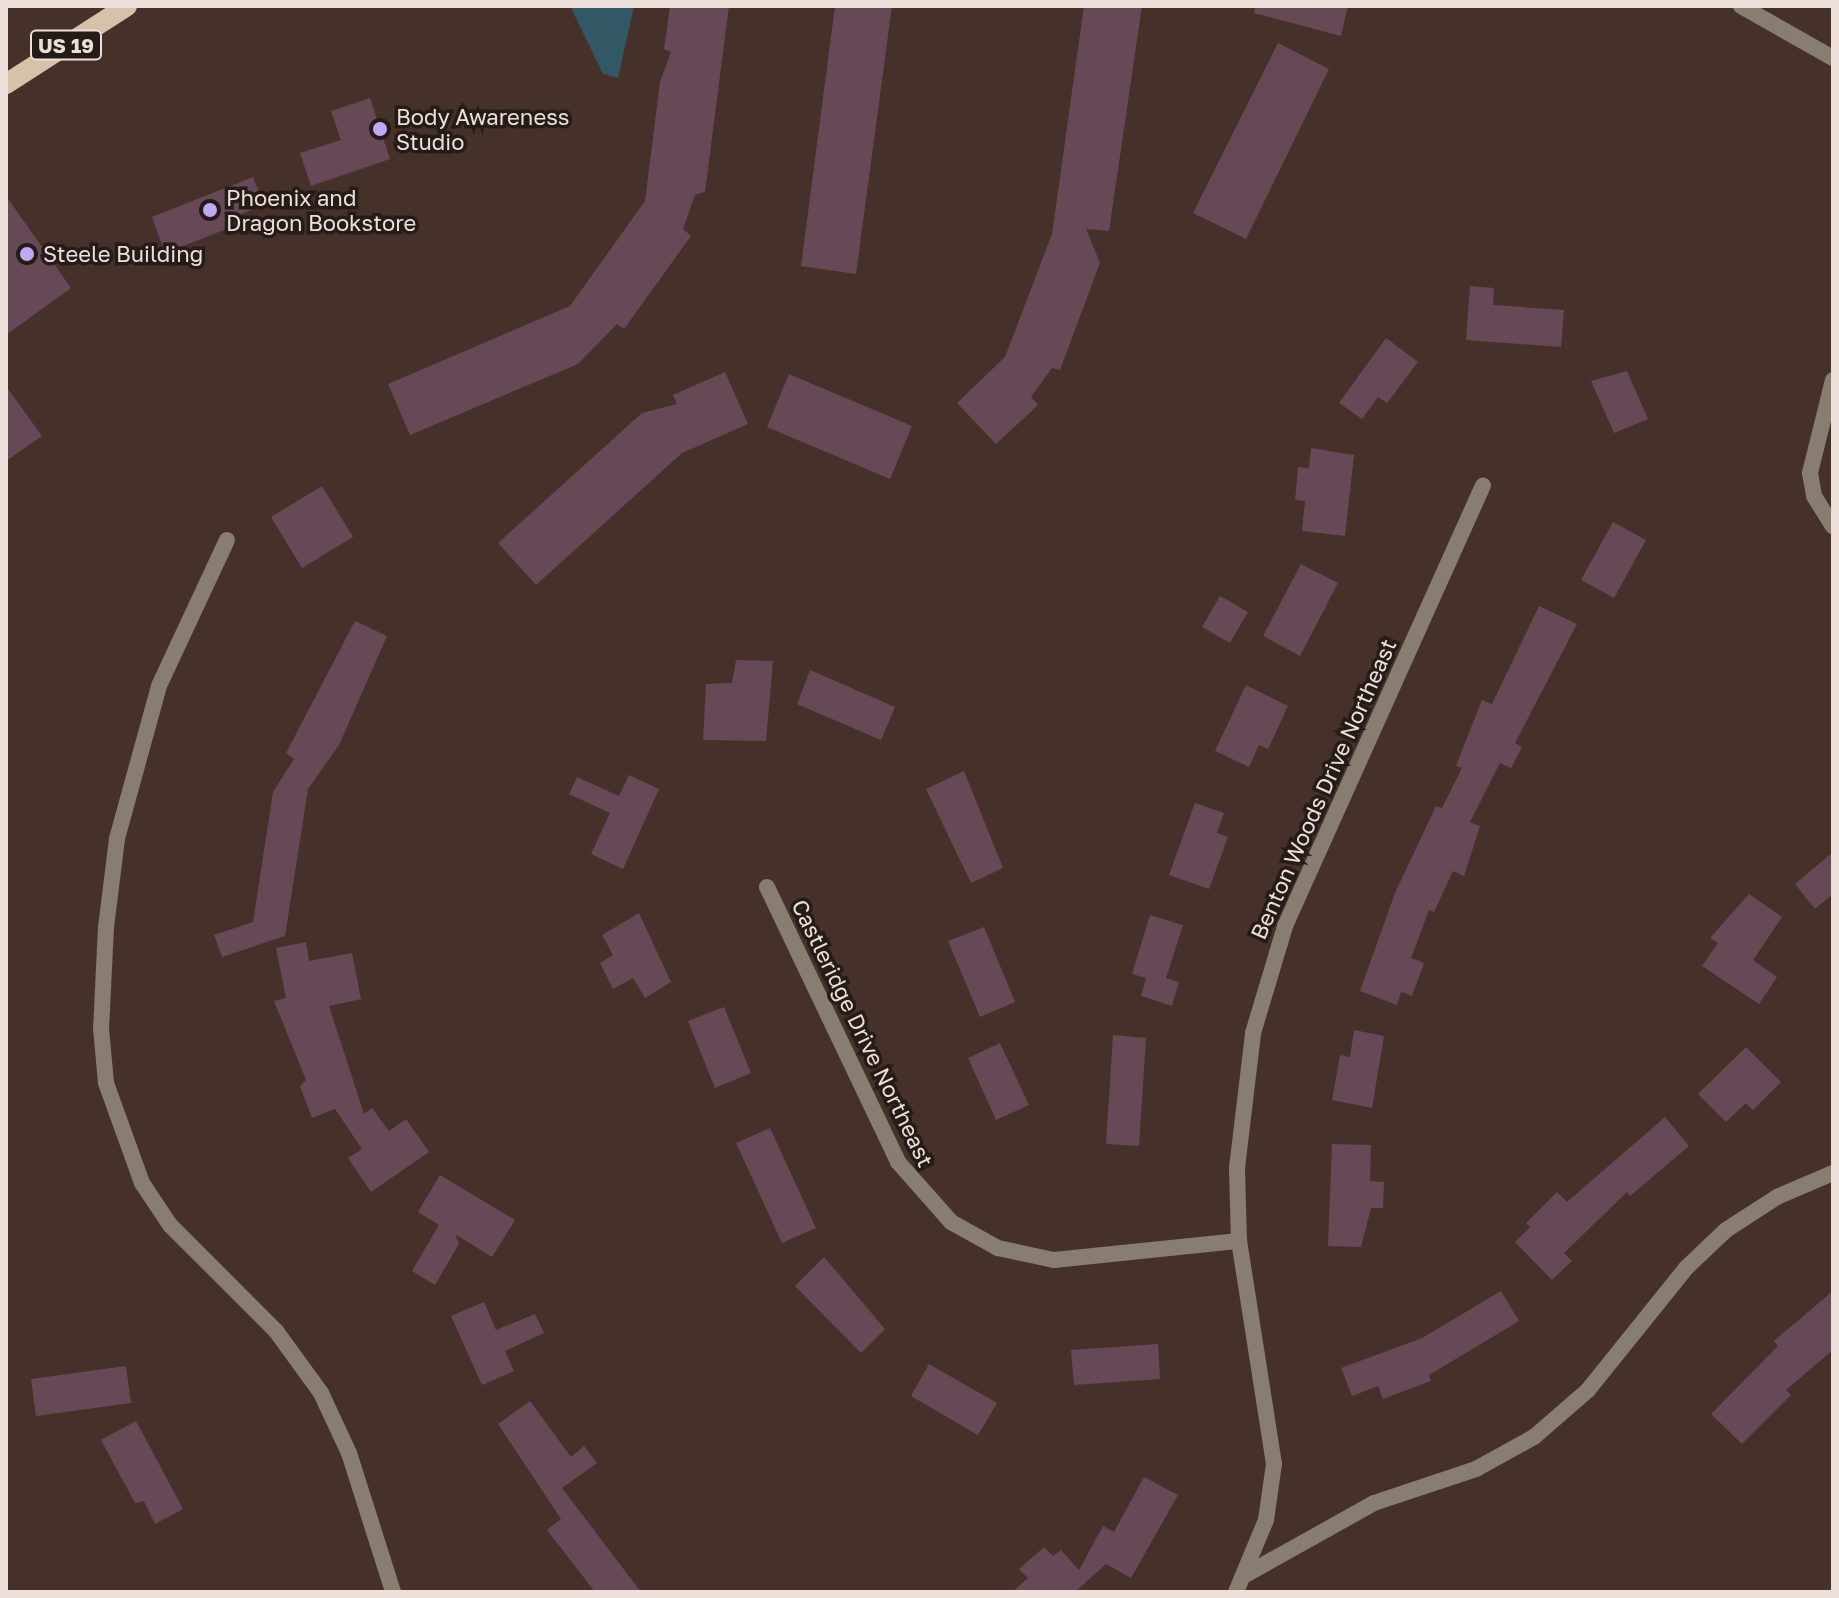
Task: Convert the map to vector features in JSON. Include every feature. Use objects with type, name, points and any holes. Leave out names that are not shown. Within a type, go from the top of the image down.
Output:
[{"type":"main road","name":"US 19","points":[[6,84],[127,6]]},
{"type":"street","points":[[1741,6],[1833,58]]},
{"type":"street","points":[[1833,380],[1810,473],[1814,496],[1833,527]]},
{"type":"street","name":"Benton Woods Drive Northeast","points":[[1236,1592],[1247,1574],[1266,1520],[1274,1464],[1239,1241],[1242,1094],[1272,961],[1483,485]]},
{"type":"street","points":[[227,540],[159,686],[117,839],[105,941],[106,1083],[136,1170],[170,1225],[276,1331],[321,1393],[349,1453],[393,1592]]},
{"type":"street","name":"Castleridge Drive Northeast","points":[[767,887],[898,1162],[951,1222],[998,1248],[1054,1260],[1239,1241]]},
{"type":"street","points":[[1247,1574],[1374,1503],[1476,1469],[1534,1437],[1588,1390],[1686,1268],[1726,1230],[1777,1197],[1833,1173]]},
{"type":"water","points":[[570,6],[634,6],[618,78],[603,74]]},
{"type":"building","points":[[670,6],[729,6],[705,192],[695,195],[683,229],[691,236],[624,329],[617,324],[578,364],[410,435],[388,384],[570,306],[645,201],[660,82],[671,52],[664,49]]},
{"type":"building","points":[[835,6],[892,6],[856,274],[801,266]]},
{"type":"building","points":[[1084,6],[1142,6],[1109,231],[1086,229],[1100,263],[1060,370],[1052,368],[1031,397],[1038,405],[996,444],[957,403],[1005,357],[1052,234]]},
{"type":"building","points":[[1255,6],[1348,6],[1341,36],[1254,13]]},
{"type":"building","points":[[1278,43],[1329,69],[1246,239],[1193,213]]},
{"type":"building","points":[[370,98],[390,159],[311,186],[300,153],[341,140],[331,111]]},
{"type":"building","name":"Phoenix and Dragon Bookstore","points":[[253,177],[264,205],[239,215],[242,223],[165,253],[152,217]]},
{"type":"building","name":"Steele Building","points":[[6,196],[71,288],[6,335]]},
{"type":"building","points":[[1470,286],[1494,288],[1493,305],[1564,310],[1561,347],[1466,340]]},
{"type":"building","points":[[1386,338],[1418,362],[1387,403],[1378,397],[1362,419],[1339,403]]},
{"type":"building","points":[[1627,371],[1648,419],[1614,433],[1591,381]]},
{"type":"building","points":[[725,372],[748,424],[682,453],[536,585],[498,543],[642,413],[677,404],[673,395]]},
{"type":"building","points":[[789,374],[912,426],[890,479],[767,427]]},
{"type":"building","points":[[6,386],[42,436],[6,461]]},
{"type":"building","points":[[1311,448],[1354,455],[1345,536],[1302,531],[1305,501],[1295,500],[1298,467],[1309,468]]},
{"type":"building","points":[[322,486],[353,537],[302,568],[271,517]]},
{"type":"building","points":[[1613,522],[1646,540],[1614,598],[1581,580]]},
{"type":"building","points":[[1301,564],[1338,583],[1300,656],[1263,636]]},
{"type":"building","points":[[1220,596],[1248,612],[1230,643],[1202,627]]},
{"type":"building","points":[[1539,606],[1577,624],[1515,743],[1522,747],[1511,768],[1500,763],[1470,822],[1480,826],[1464,876],[1453,871],[1434,912],[1429,910],[1411,958],[1424,963],[1412,996],[1401,992],[1397,1005],[1360,991],[1395,893],[1436,806],[1442,808],[1462,768],[1456,766],[1482,700],[1492,704]]},
{"type":"building","points":[[355,621],[387,636],[339,745],[308,789],[285,936],[222,957],[214,935],[253,922],[273,792],[294,759],[286,753]]},
{"type":"building","points":[[736,660],[773,661],[766,741],[703,740],[706,684],[732,683]]},
{"type":"building","points":[[810,670],[895,707],[881,740],[797,704]]},
{"type":"building","points":[[1246,685],[1288,706],[1268,749],[1259,745],[1249,767],[1215,751]]},
{"type":"building","points":[[964,771],[1003,868],[971,883],[926,789]]},
{"type":"building","points":[[629,775],[659,789],[623,869],[591,854],[610,813],[569,794],[577,777],[619,796]]},
{"type":"building","points":[[1195,803],[1224,813],[1217,833],[1228,837],[1209,889],[1169,875]]},
{"type":"building","points":[[1833,852],[1833,894],[1815,909],[1795,884]]},
{"type":"building","points":[[1749,894],[1782,917],[1753,960],[1777,977],[1759,1004],[1702,966],[1718,943],[1710,938]]},
{"type":"building","points":[[639,913],[671,982],[645,998],[633,978],[613,989],[600,963],[613,955],[602,935]]},
{"type":"building","points":[[1150,915],[1183,925],[1166,978],[1179,982],[1172,1006],[1141,996],[1146,978],[1132,974]]},
{"type":"building","points":[[984,927],[1015,1002],[980,1017],[948,941]]},
{"type":"building","points":[[306,942],[309,961],[352,953],[361,999],[329,1006],[364,1114],[372,1108],[389,1131],[406,1119],[429,1152],[371,1192],[348,1158],[362,1149],[335,1109],[312,1118],[300,1086],[306,1080],[274,1001],[286,998],[276,948]]},
{"type":"building","points":[[724,1007],[751,1073],[715,1088],[688,1021]]},
{"type":"building","points":[[1354,1030],[1384,1036],[1372,1108],[1332,1100],[1340,1055],[1350,1057]]},
{"type":"building","points":[[1113,1035],[1146,1038],[1139,1146],[1106,1144]]},
{"type":"building","points":[[1000,1043],[1029,1105],[996,1120],[968,1058]]},
{"type":"building","points":[[1746,1047],[1781,1082],[1753,1110],[1746,1103],[1726,1122],[1698,1094]]},
{"type":"building","points":[[1665,1117],[1689,1146],[1630,1196],[1627,1192],[1564,1253],[1572,1261],[1552,1280],[1515,1242],[1530,1227],[1526,1223],[1557,1192],[1567,1202]]},
{"type":"building","points":[[770,1128],[816,1228],[782,1243],[736,1143]]},
{"type":"building","points":[[1332,1144],[1371,1145],[1370,1181],[1384,1182],[1383,1208],[1371,1208],[1361,1247],[1328,1246]]},
{"type":"building","points":[[440,1175],[515,1220],[492,1257],[455,1234],[459,1244],[435,1285],[412,1271],[439,1225],[418,1212]]},
{"type":"building","points":[[824,1257],[885,1329],[861,1353],[795,1286]]},
{"type":"building","points":[[1501,1291],[1519,1321],[1429,1375],[1431,1381],[1383,1399],[1378,1386],[1352,1396],[1341,1368],[1422,1338]]},
{"type":"building","points":[[1833,1291],[1833,1350],[1786,1390],[1791,1395],[1742,1444],[1711,1414],[1778,1346],[1774,1341]]},
{"type":"building","points":[[484,1302],[496,1330],[535,1314],[544,1333],[505,1351],[514,1371],[482,1385],[451,1316]]},
{"type":"building","points":[[1158,1344],[1160,1379],[1074,1385],[1071,1350]]},
{"type":"building","points":[[929,1364],[997,1403],[978,1435],[911,1396]]},
{"type":"building","points":[[126,1366],[131,1403],[36,1416],[31,1379]]},
{"type":"building","points":[[530,1401],[571,1457],[584,1446],[597,1463],[562,1488],[641,1592],[595,1592],[547,1530],[561,1519],[498,1424]]},
{"type":"building","points":[[136,1421],[183,1509],[155,1524],[144,1501],[135,1503],[101,1440]]},
{"type":"building","points":[[1144,1477],[1178,1495],[1131,1578],[1106,1564],[1075,1592],[1012,1592],[1028,1578],[1019,1569],[1044,1547],[1053,1556],[1061,1550],[1079,1570],[1103,1526],[1114,1532]]},
{"type":"place","name":"Body Awareness Studio","points":[[380,129]]},
{"type":"place","name":"Phoenix and Dragon Bookstore","points":[[210,210]]},
{"type":"place","name":"Steele Building","points":[[27,254]]}]
